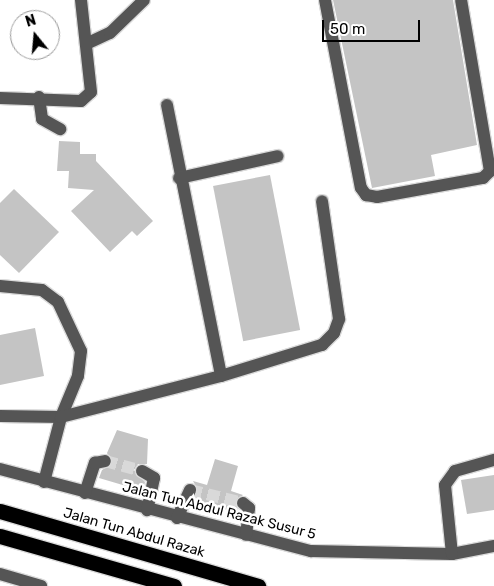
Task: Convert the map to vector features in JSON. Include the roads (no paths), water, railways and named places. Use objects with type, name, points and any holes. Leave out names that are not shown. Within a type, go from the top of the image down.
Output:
[{"type":"highway","name":"Jalan Tun Abdul Razak","points":[[0,511],[258,586]]},
{"type":"highway","points":[[0,536],[174,586]]},
{"type":"street","points":[[0,98],[39,97],[81,101],[91,92],[81,0]]},
{"type":"street","points":[[86,44],[110,33],[144,0]]},
{"type":"street","points":[[325,0],[361,188],[366,196],[377,197],[483,178],[490,171],[461,0]]},
{"type":"street","points":[[39,97],[42,119],[60,128]]},
{"type":"street","points":[[167,105],[179,178],[221,376]]},
{"type":"street","points":[[179,178],[278,156]]},
{"type":"street","points":[[0,416],[61,418],[221,376],[322,345],[334,333],[339,319],[322,201]]},
{"type":"street","points":[[0,286],[42,290],[58,302],[74,328],[81,351],[78,376],[61,418],[44,482]]},
{"type":"street","points":[[452,554],[445,485],[455,471],[494,460]]},
{"type":"street","points":[[86,493],[95,463],[105,461]]},
{"type":"street","name":"Jalan Tun Abdul Razak Susur 5","points":[[0,469],[177,518],[311,551],[452,554],[494,546]]},
{"type":"street","points":[[142,471],[154,478],[147,510]]},
{"type":"street","points":[[177,518],[190,490]]},
{"type":"street","points":[[243,503],[248,508],[246,535]]},
{"type":"street","points":[[0,574],[21,583],[41,586]]},
{"type":"tunnel","points":[[105,461],[142,471]]},
{"type":"tunnel","points":[[190,490],[243,503]]}]
